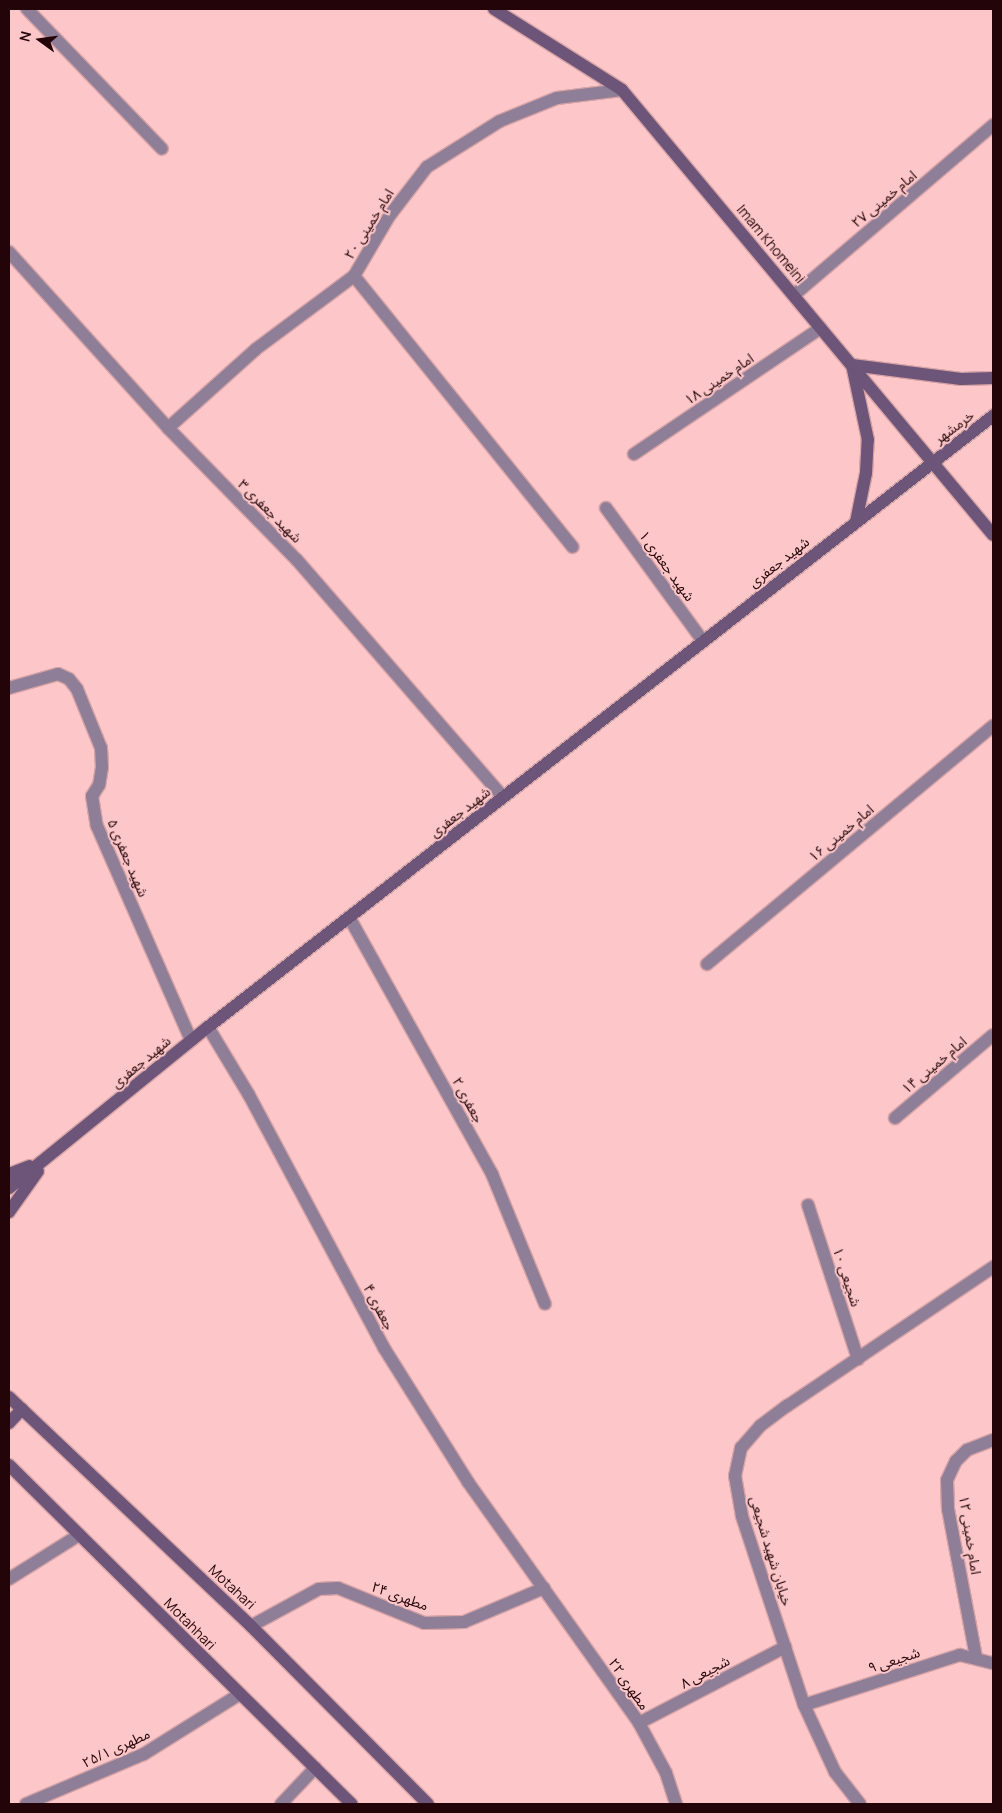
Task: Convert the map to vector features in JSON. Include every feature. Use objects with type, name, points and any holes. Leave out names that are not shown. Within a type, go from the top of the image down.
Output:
[{"type":"main road","name":"Imam Khomeini","points":[[494,9],[622,90],[993,535]]},
{"type":"main road","points":[[856,522],[866,473],[868,440],[852,365],[942,378],[993,378]]},
{"type":"main road","name":"خرمشهر","points":[[932,462],[993,416]]},
{"type":"main road","name":"شهید جعفری","points":[[9,1188],[46,1160],[191,1040],[932,462]]},
{"type":"main road","points":[[9,1174],[46,1160]]},
{"type":"main road","points":[[9,1212],[46,1160]]},
{"type":"main road","name":"Motahari","points":[[9,1397],[252,1626],[428,1804]]},
{"type":"main road","points":[[9,1423],[22,1409]]},
{"type":"main road","name":"Motahhari","points":[[9,1465],[351,1804]]},
{"type":"street","points":[[27,9],[162,149]]},
{"type":"street","name":"امام خمینی ۲۰","points":[[168,428],[256,349],[354,276],[390,215],[427,166],[500,121],[557,98],[622,90]]},
{"type":"street","name":"امام خمینی ۲۷","points":[[794,295],[993,125]]},
{"type":"street","name":"شهید جعفری ۳","points":[[9,252],[168,428],[298,560],[503,797]]},
{"type":"street","points":[[354,276],[573,547]]},
{"type":"street","name":"امام خمینی ۱۸","points":[[634,454],[821,328]]},
{"type":"street","name":"شهید جعفری ۱","points":[[606,508],[704,641]]},
{"type":"street","name":"شهید جعفری ۵","points":[[9,688],[58,674],[69,679],[76,689],[101,748],[102,767],[99,784],[92,796],[97,826],[191,1040]]},
{"type":"street","name":"امام خمینی ۱۶","points":[[707,964],[993,726]]},
{"type":"street","name":"جعفری ۲","points":[[349,917],[492,1174],[546,1304]]},
{"type":"street","name":"جعفری ۴","points":[[208,1027],[249,1095],[384,1348],[468,1482],[544,1588]]},
{"type":"street","name":"امام خمینی ۱۴","points":[[895,1118],[993,1035]]},
{"type":"street","name":"شجیعی ۱۰","points":[[808,1205],[858,1359]]},
{"type":"street","name":"خیابان شهید شجیعی","points":[[860,1804],[835,1772],[804,1705],[742,1516],[735,1476],[741,1448],[760,1426],[993,1267]]},
{"type":"street","name":"امام خمینی ۱۲","points":[[976,1658],[948,1509],[947,1480],[956,1461],[967,1450],[993,1440]]},
{"type":"street","points":[[9,1578],[79,1535]]},
{"type":"street","name":"مطهری ۲۴","points":[[252,1626],[319,1589],[338,1588],[424,1623],[464,1622],[544,1588]]},
{"type":"street","name":"مطهری ۲۲","points":[[544,1588],[639,1723],[666,1772],[676,1804]]},
{"type":"street","name":"شجیعی ۸","points":[[639,1723],[785,1647]]},
{"type":"street","name":"شجیعی ۹","points":[[804,1705],[960,1655],[993,1663]]},
{"type":"street","name":"مطهری ۲۵/۱","points":[[26,1804],[144,1754],[240,1694]]},
{"type":"street","points":[[281,1804],[315,1768]]}]
